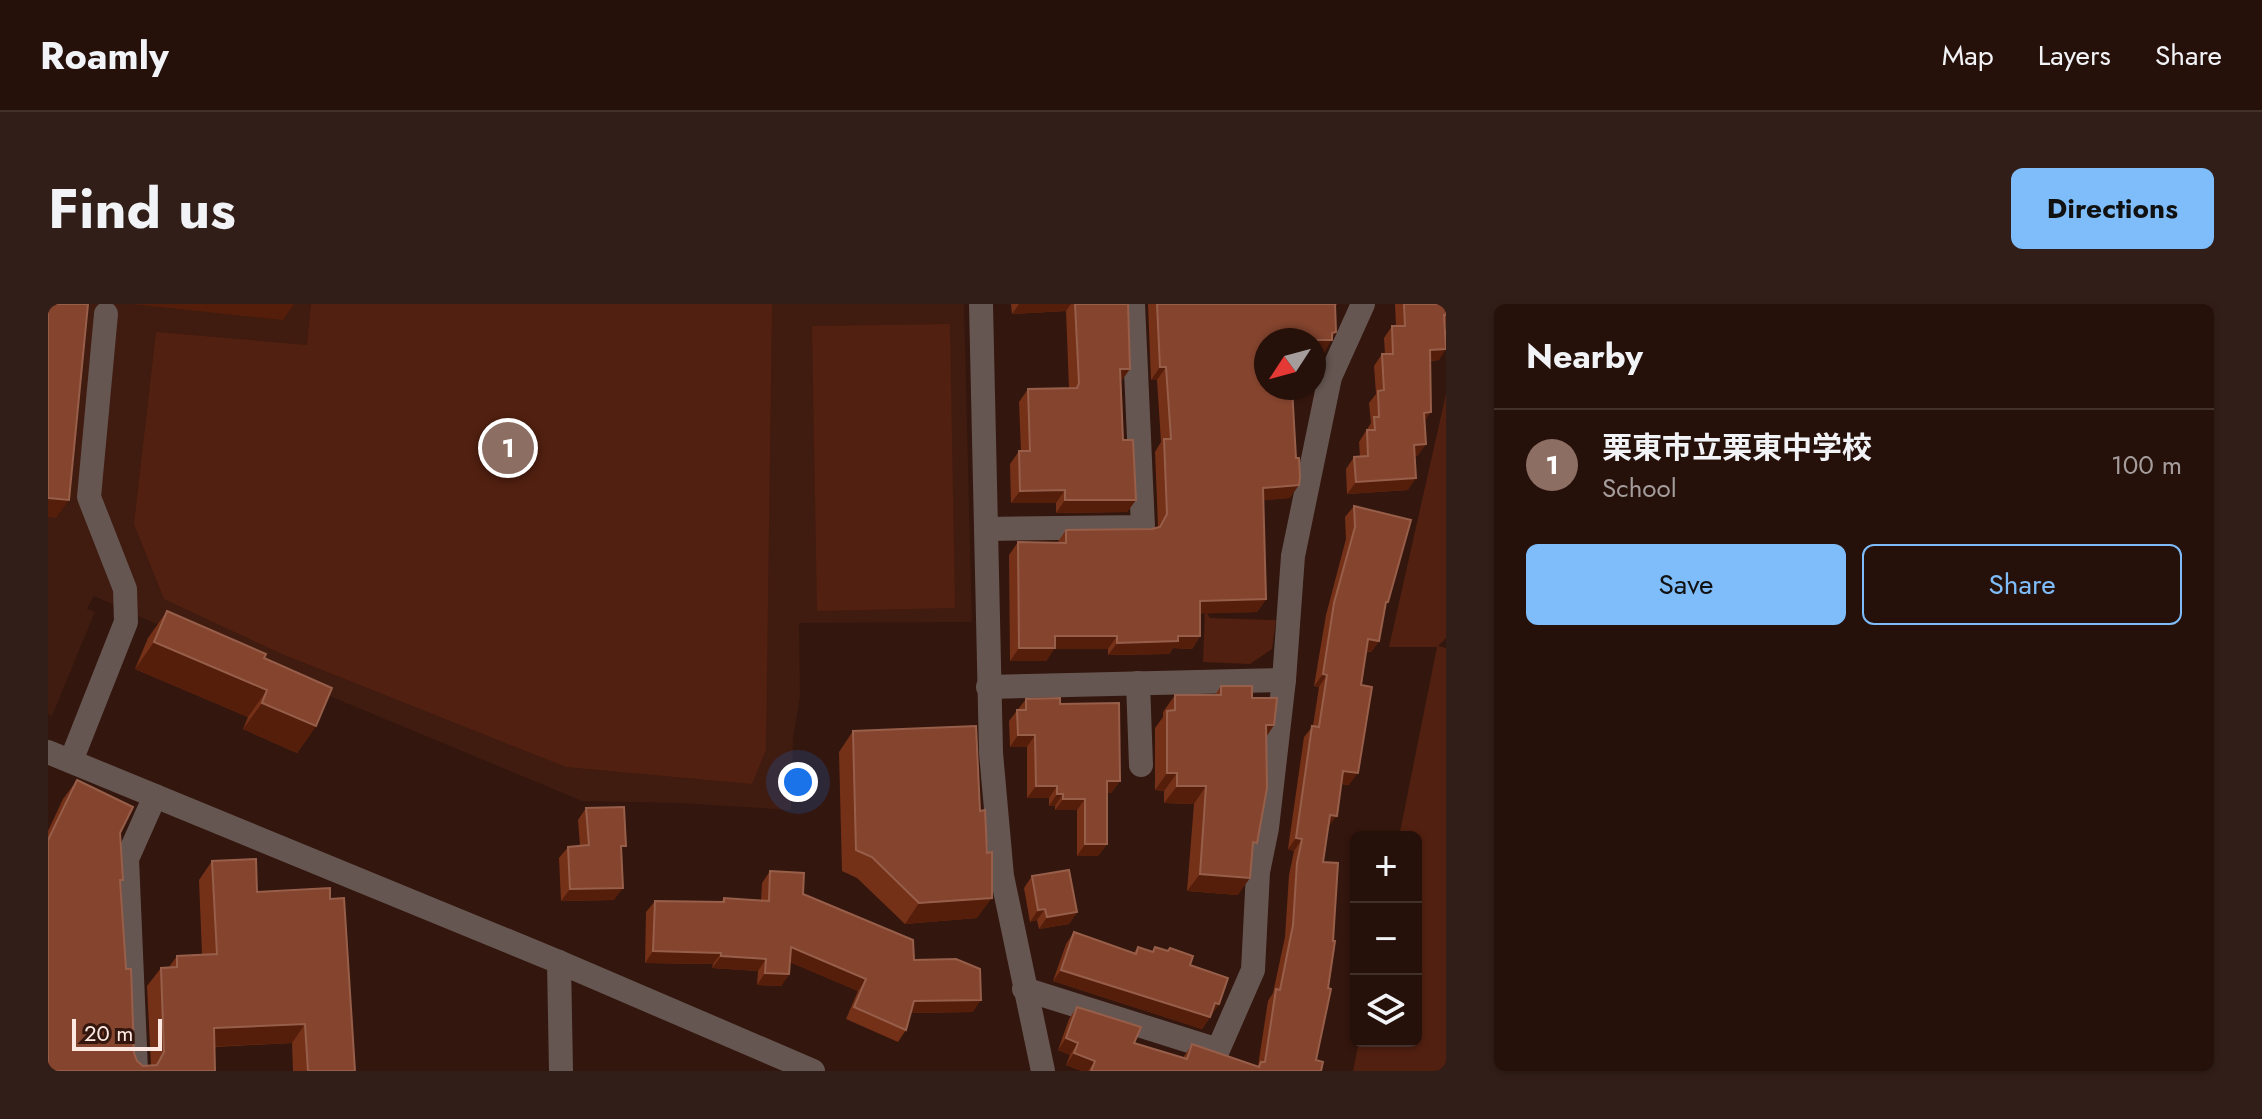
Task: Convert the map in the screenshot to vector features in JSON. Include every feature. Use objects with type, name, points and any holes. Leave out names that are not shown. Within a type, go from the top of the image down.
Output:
[{"type":"street","points":[[981,304],[991,753],[1002,876],[1043,1071]]},
{"type":"street","points":[[986,529],[1143,527],[1133,304]]},
{"type":"street","points":[[1024,989],[1218,1050],[1253,970],[1258,872],[1267,828],[1284,680],[1293,556],[1330,377],[1363,304]]},
{"type":"street","points":[[106,314],[89,497],[125,589],[126,622],[59,756],[559,962],[813,1071]]},
{"type":"street","points":[[988,687],[1284,680]]},
{"type":"street","points":[[1138,683],[1141,765]]},
{"type":"street","points":[[136,1071],[127,859],[155,796]]},
{"type":"street","points":[[559,962],[561,1071]]},
{"type":"shaded area","points":[[48,304],[964,304],[972,622],[799,623],[800,697],[793,739],[791,810],[582,801],[94,596],[87,609],[95,612],[52,716],[48,714]]},
{"type":"shaded area","points":[[311,304],[772,304],[766,750],[752,784],[566,767],[282,654],[164,599],[134,524],[156,332],[307,345]]},
{"type":"shaded area","points":[[950,324],[955,608],[817,611],[812,326]]},
{"type":"shaded area","points":[[1446,394],[1446,638],[1438,646],[1446,648],[1446,1071],[1353,1071],[1358,1047],[1422,1047],[1422,831],[1400,831],[1437,647],[1389,647]]},
{"type":"shaded area","points":[[1205,609],[1210,618],[1276,620],[1272,649],[1250,664],[1203,662]]},
{"type":"building","points":[[48,304],[88,304],[69,500],[48,498]]},
{"type":"building","points":[[1075,304],[1128,304],[1130,369],[1120,369],[1123,440],[1133,440],[1136,500],[1065,500],[1065,490],[1020,491],[1019,451],[1030,451],[1028,389],[1077,388],[1079,383]]},
{"type":"building","points":[[1157,304],[1335,304],[1336,332],[1332,333],[1332,340],[1326,340],[1326,328],[1254,328],[1254,400],[1293,400],[1300,477],[1299,485],[1263,488],[1266,599],[1200,601],[1200,636],[1178,636],[1178,641],[1117,643],[1117,636],[1055,636],[1055,648],[1019,648],[1018,542],[1066,543],[1066,530],[1152,529],[1160,527],[1167,514],[1164,439],[1171,439],[1166,367],[1160,367]]},
{"type":"building","points":[[1404,304],[1446,304],[1446,349],[1430,350],[1431,412],[1424,413],[1426,444],[1414,445],[1416,478],[1356,482],[1354,457],[1368,456],[1367,430],[1375,430],[1374,417],[1379,417],[1378,391],[1384,390],[1382,354],[1393,354],[1392,326],[1405,326]]},
{"type":"building","points":[[1354,506],[1411,520],[1386,602],[1379,641],[1368,639],[1361,685],[1372,687],[1358,773],[1343,771],[1337,816],[1330,815],[1323,862],[1338,863],[1335,941],[1328,988],[1331,989],[1316,1060],[1323,1062],[1321,1071],[1091,1071],[1095,1061],[1074,1053],[1078,1043],[1066,1038],[1077,1007],[1141,1027],[1134,1043],[1187,1059],[1192,1044],[1259,1067],[1261,1062],[1265,1062],[1276,989],[1280,990],[1293,925],[1297,863],[1302,839],[1296,838],[1312,726],[1319,727],[1334,603],[1355,527]]},
{"type":"building","points":[[167,611],[266,654],[264,658],[332,688],[316,726],[262,703],[267,690],[154,642]]},
{"type":"building","points":[[1221,686],[1252,686],[1252,698],[1277,698],[1274,725],[1266,725],[1267,788],[1257,843],[1253,842],[1250,878],[1200,874],[1206,786],[1177,786],[1177,773],[1167,773],[1167,711],[1175,710],[1175,695],[1221,695]]},
{"type":"building","points":[[1060,698],[1060,704],[1119,703],[1120,781],[1107,781],[1107,844],[1085,844],[1085,799],[1063,799],[1063,794],[1057,794],[1057,786],[1036,786],[1035,735],[1018,735],[1017,710],[1026,710],[1026,699]]},
{"type":"building","points":[[976,726],[980,811],[985,810],[987,853],[992,852],[992,898],[919,903],[872,857],[856,850],[853,731]]},
{"type":"building","points":[[77,780],[133,807],[120,833],[123,880],[120,880],[126,969],[131,969],[134,1053],[137,1061],[143,1066],[157,1065],[164,1052],[161,968],[177,967],[177,956],[217,954],[212,861],[256,859],[257,892],[330,888],[330,899],[344,898],[355,1071],[308,1071],[305,1024],[214,1028],[215,1071],[48,1071],[48,840]]},
{"type":"building","points":[[624,807],[626,846],[621,846],[623,888],[570,889],[568,847],[589,845],[586,808]]},
{"type":"building","points":[[1069,870],[1077,912],[1047,917],[1045,909],[1038,910],[1032,876]]},
{"type":"building","points":[[770,871],[804,873],[803,894],[913,940],[914,960],[956,959],[980,969],[981,1000],[914,1001],[906,1030],[854,1007],[866,979],[791,947],[789,974],[765,973],[766,959],[721,956],[721,953],[653,951],[655,901],[724,902],[724,898],[769,901]]},
{"type":"building","points":[[1074,932],[1136,954],[1138,947],[1153,952],[1155,947],[1168,951],[1170,948],[1193,956],[1190,965],[1228,978],[1219,1004],[1215,1003],[1210,1017],[1061,970]]},
{"type":"place","name":"栗東市立栗東中学校","points":[[508,448]]}]
